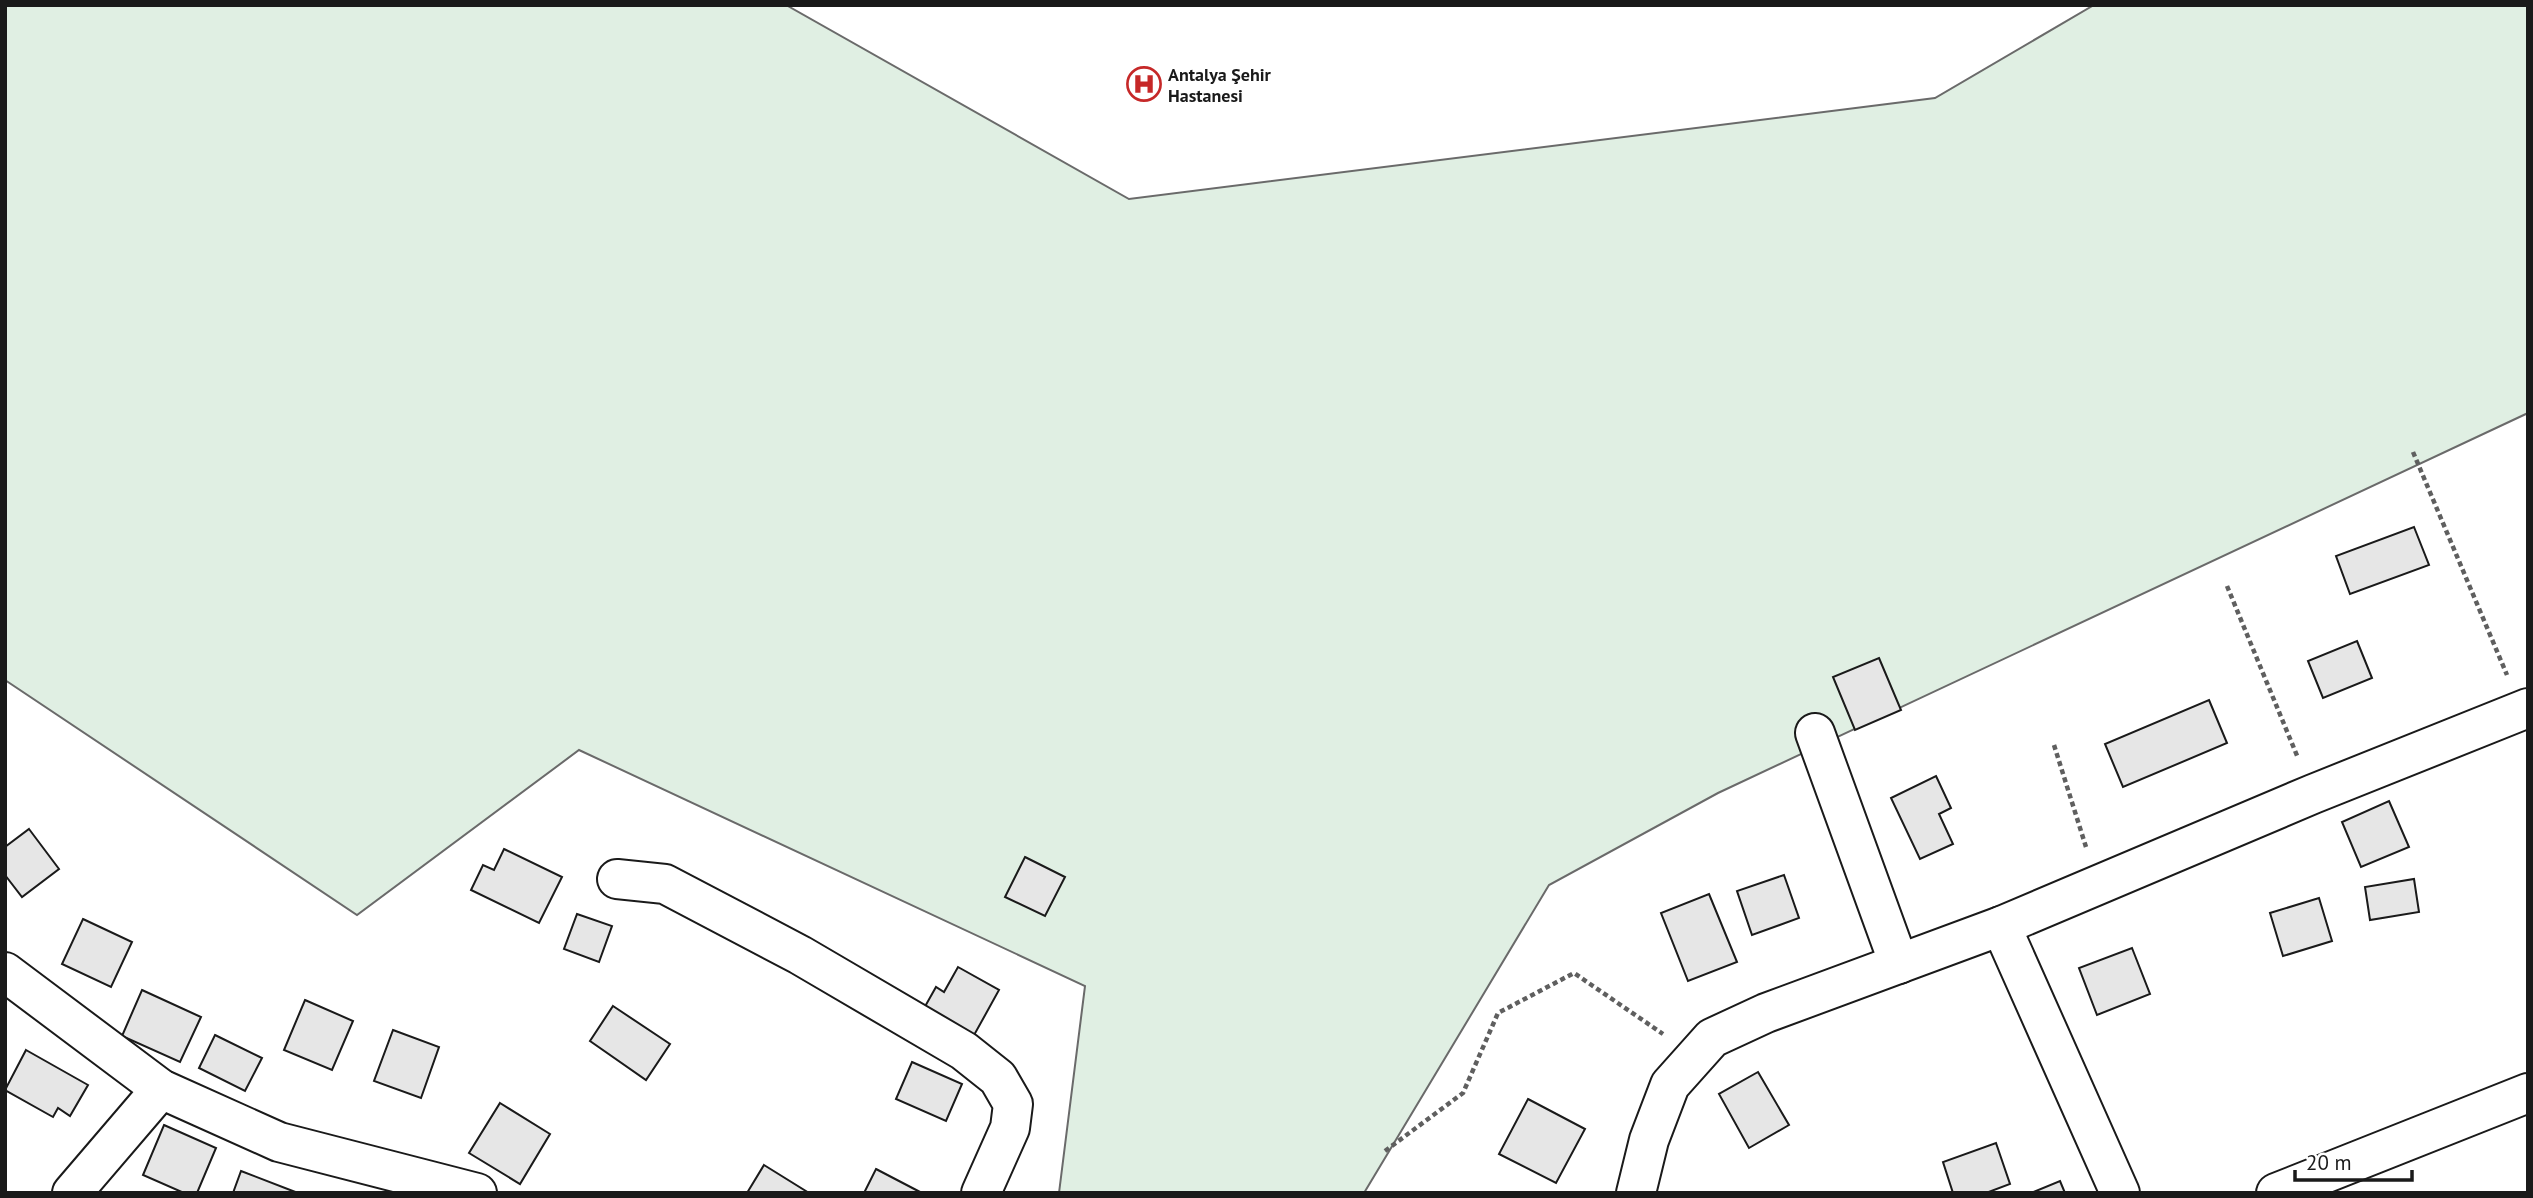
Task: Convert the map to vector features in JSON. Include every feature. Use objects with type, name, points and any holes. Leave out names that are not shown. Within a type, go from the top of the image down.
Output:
[{"type":"street","points":[[1636,1193],[1649,1140],[1670,1085],[1712,1038],[1766,1013],[2001,926],[2313,794],[2526,714]]},
{"type":"street","points":[[1815,733],[1899,964]]},
{"type":"street","points":[[617,879],[665,884],[812,962],[964,1051],[998,1077],[1013,1104],[1010,1128],[981,1193]]},
{"type":"street","points":[[2001,926],[2120,1193]]},
{"type":"street","points":[[5,972],[161,1089],[279,1142],[477,1193]]},
{"type":"street","points":[[72,1193],[161,1089]]},
{"type":"street","points":[[2276,1193],[2528,1093]]},
{"type":"path","points":[[2413,452],[2526,714]]},
{"type":"path","points":[[2227,586],[2313,794]]},
{"type":"path","points":[[2054,745],[2098,885]]},
{"type":"path","points":[[1385,1151],[1463,1093],[1498,1013],[1574,973],[1696,1056]]},
{"type":"green space","points":[[5,5],[786,5],[1129,199],[1935,98],[2094,5],[2528,5],[2528,413],[1718,793],[1549,885],[1364,1193],[1059,1193],[1085,986],[579,750],[357,915],[5,680]]},
{"type":"building","points":[[2414,527],[2429,565],[2350,594],[2336,556]]},
{"type":"building","points":[[2357,641],[2372,678],[2323,698],[2308,661]]},
{"type":"building","points":[[1879,658],[1901,710],[1855,730],[1833,677]]},
{"type":"building","points":[[2209,700],[2227,743],[2123,787],[2105,744]]},
{"type":"building","points":[[1936,776],[1951,808],[1939,814],[1953,844],[1920,859],[1891,798]]},
{"type":"building","points":[[2389,801],[2409,847],[2361,867],[2342,822]]},
{"type":"building","points":[[29,829],[59,869],[22,897],[5,875],[5,847]]},
{"type":"building","points":[[504,849],[562,877],[539,923],[471,890],[483,865],[494,870]]},
{"type":"building","points":[[1025,857],[1065,877],[1045,916],[1005,897]]},
{"type":"building","points":[[1784,875],[1799,918],[1752,935],[1737,891]]},
{"type":"building","points":[[2414,879],[2419,912],[2370,920],[2365,887]]},
{"type":"building","points":[[1709,894],[1737,962],[1688,981],[1661,913]]},
{"type":"building","points":[[2319,898],[2332,941],[2283,956],[2270,913]]},
{"type":"building","points":[[577,914],[612,926],[599,962],[564,949]]},
{"type":"building","points":[[83,919],[132,942],[111,987],[62,964]]},
{"type":"building","points":[[2132,948],[2150,994],[2097,1015],[2079,968]]},
{"type":"building","points":[[958,967],[999,990],[973,1037],[923,1010],[936,987],[944,992]]},
{"type":"building","points":[[142,990],[201,1017],[180,1062],[122,1036]]},
{"type":"building","points":[[305,1000],[353,1021],[332,1070],[284,1050]]},
{"type":"building","points":[[613,1006],[670,1044],[646,1080],[590,1041]]},
{"type":"building","points":[[393,1030],[439,1047],[421,1098],[374,1081]]},
{"type":"building","points":[[215,1035],[262,1058],[245,1091],[199,1068]]},
{"type":"building","points":[[26,1050],[88,1085],[70,1116],[58,1108],[53,1117],[5,1090]]},
{"type":"building","points":[[912,1062],[962,1084],[946,1121],[896,1099]]},
{"type":"building","points":[[1758,1072],[1789,1125],[1749,1148],[1719,1094]]},
{"type":"building","points":[[1528,1099],[1585,1129],[1556,1183],[1499,1154]]},
{"type":"building","points":[[500,1103],[550,1134],[520,1184],[469,1153]]},
{"type":"building","points":[[164,1125],[216,1148],[197,1193],[184,1193],[143,1175]]},
{"type":"building","points":[[1996,1143],[2010,1184],[1986,1193],[1953,1193],[1943,1162]]},
{"type":"building","points":[[764,1165],[809,1193],[747,1193]]},
{"type":"building","points":[[876,1169],[922,1193],[864,1193]]},
{"type":"building","points":[[241,1171],[298,1193],[233,1193]]},
{"type":"building","points":[[2060,1181],[2065,1193],[2031,1193]]},
{"type":"place","name":"Antalya Şehir Hastanesi","points":[[1144,84]]}]
